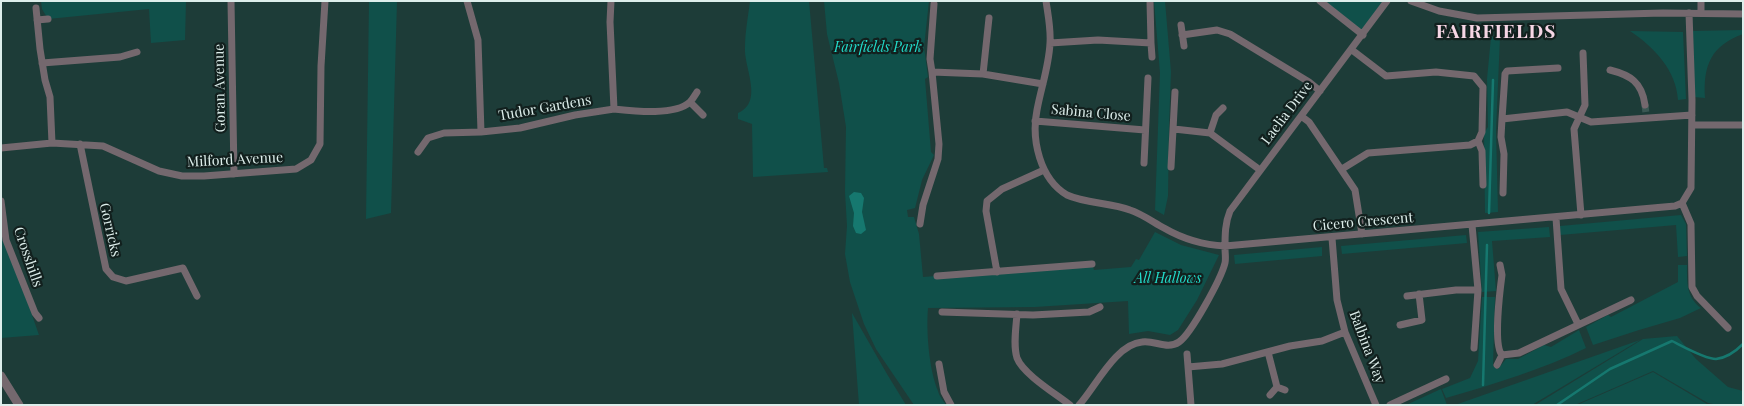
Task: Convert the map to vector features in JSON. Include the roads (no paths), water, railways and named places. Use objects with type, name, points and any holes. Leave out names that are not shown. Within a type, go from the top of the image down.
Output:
[{"type":"street","name":"Goran Avenue","points":[[231,1],[234,174]]},
{"type":"street","name":"Milford Avenue","points":[[1,148],[52,143],[103,146],[158,170],[182,176],[296,170],[311,160],[320,144],[321,66],[325,1]]},
{"type":"street","name":"Tudor Gardens","points":[[467,1],[478,40],[481,132]]},
{"type":"street","points":[[611,1],[610,22],[614,109]]},
{"type":"street","name":"Cicero Crescent","points":[[1046,1],[1050,43],[1035,121],[1036,138],[1044,170],[1060,190],[1070,196],[1130,210],[1186,239],[1212,246],[1225,246],[1556,218],[1675,206],[1682,203]]},
{"type":"street","points":[[1150,1],[1152,57]]},
{"type":"street","points":[[1320,1],[1363,35]]},
{"type":"street","name":"Laelia Drive","points":[[1079,405],[1119,354],[1130,345],[1152,342],[1163,346],[1173,345],[1180,341],[1187,333],[1219,278],[1225,263],[1226,222],[1230,211],[1387,1]]},
{"type":"street","points":[[1411,1],[1439,11],[1477,18],[1689,13],[1743,14]]},
{"type":"street","points":[[1701,1],[1701,14]]},
{"type":"street","points":[[920,224],[938,158],[939,144],[930,59],[934,4]]},
{"type":"street","points":[[36,8],[42,63],[50,97],[52,143]]},
{"type":"street","points":[[1689,13],[1692,115],[1691,188],[1682,203],[1692,224],[1692,287],[1697,296],[1728,328]]},
{"type":"street","points":[[983,74],[989,18]]},
{"type":"street","points":[[37,20],[48,19]]},
{"type":"street","points":[[1181,25],[1184,46]]},
{"type":"street","points":[[1182,35],[1217,30],[1230,34],[1309,82],[1320,91]]},
{"type":"street","points":[[1050,43],[1098,40],[1151,43]]},
{"type":"street","points":[[1342,169],[1368,154],[1470,145],[1478,141],[1482,132],[1483,87],[1474,76],[1436,72],[1386,76],[1352,50]]},
{"type":"street","points":[[42,63],[120,58],[137,52]]},
{"type":"street","points":[[1581,215],[1574,129],[1585,105],[1583,52]]},
{"type":"street","points":[[1503,193],[1504,154],[1502,119],[1505,74],[1508,71],[1558,68]]},
{"type":"street","points":[[1610,70],[1624,73],[1632,78],[1640,89],[1645,112]]},
{"type":"street","points":[[932,72],[983,74],[1043,84]]},
{"type":"street","name":"Sabina Close","points":[[1144,163],[1148,78]]},
{"type":"street","points":[[697,92],[690,102],[703,116]]},
{"type":"street","points":[[1171,167],[1175,92]]},
{"type":"street","name":"Tudor Gardens","points":[[418,152],[428,138],[444,134],[520,128],[575,114],[614,109],[640,111],[677,109],[690,102]]},
{"type":"street","points":[[1210,133],[1216,115],[1223,108]]},
{"type":"street","points":[[1502,119],[1567,112],[1591,122],[1645,112],[1692,115]]},
{"type":"street","points":[[1301,116],[1309,122],[1355,190],[1362,234]]},
{"type":"street","name":"Sabina Close","points":[[1035,121],[1145,130]]},
{"type":"street","points":[[1692,125],[1743,125]]},
{"type":"street","points":[[1174,129],[1210,133],[1260,170]]},
{"type":"street","points":[[1478,141],[1482,150],[1483,185]]},
{"type":"street","name":"Gorricks","points":[[80,144],[106,269],[113,278],[126,281],[183,268],[197,296]]},
{"type":"street","points":[[997,272],[986,211],[987,201],[1002,189],[1044,170]]},
{"type":"street","name":"Crosshills","points":[[1,201],[6,240],[39,318]]},
{"type":"street","points":[[1556,218],[1561,289],[1578,324]]},
{"type":"street","points":[[1472,225],[1478,290],[1474,348]]},
{"type":"street","name":"Balbina Way","points":[[1332,238],[1337,300],[1345,332],[1376,405]]},
{"type":"street","points":[[937,276],[1092,264]]},
{"type":"street","points":[[1500,265],[1502,275],[1498,337],[1499,351],[1502,355]]},
{"type":"street","points":[[1407,296],[1456,290],[1478,290]]},
{"type":"street","points":[[1400,325],[1422,320],[1419,294]]},
{"type":"street","points":[[1502,355],[1519,353],[1632,300]]},
{"type":"street","points":[[942,312],[1017,314],[1089,312],[1100,307]]},
{"type":"street","points":[[1017,314],[1016,345],[1018,358],[1026,371],[1070,405]]},
{"type":"street","points":[[1188,367],[1222,364],[1322,341],[1345,332]]},
{"type":"street","points":[[1268,352],[1276,387]]},
{"type":"street","points":[[1188,354],[1190,405]]},
{"type":"street","points":[[1497,365],[1502,355]]},
{"type":"street","points":[[938,364],[944,392],[951,405]]},
{"type":"street","points":[[1,376],[19,405]]},
{"type":"street","points":[[1390,405],[1446,379]]},
{"type":"street","points":[[1276,387],[1285,390]]},
{"type":"street","points":[[1270,394],[1276,387]]},
{"type":"waterway","points":[[1489,213],[1493,80]]},
{"type":"waterway","points":[[1483,385],[1487,245]]},
{"type":"waterway","points":[[1557,405],[1610,369],[1672,341],[1700,355],[1716,359],[1731,354],[1743,344]]},
{"type":"tunnel","points":[[1645,105],[1646,113]]},
{"type":"district","name":"FAIRFIELDS","points":[[1496,32]]},
{"type":"park label","name":"Fairfields Park","points":[[878,48]]},
{"type":"park label","name":"All Hallows","points":[[1168,279]]}]
